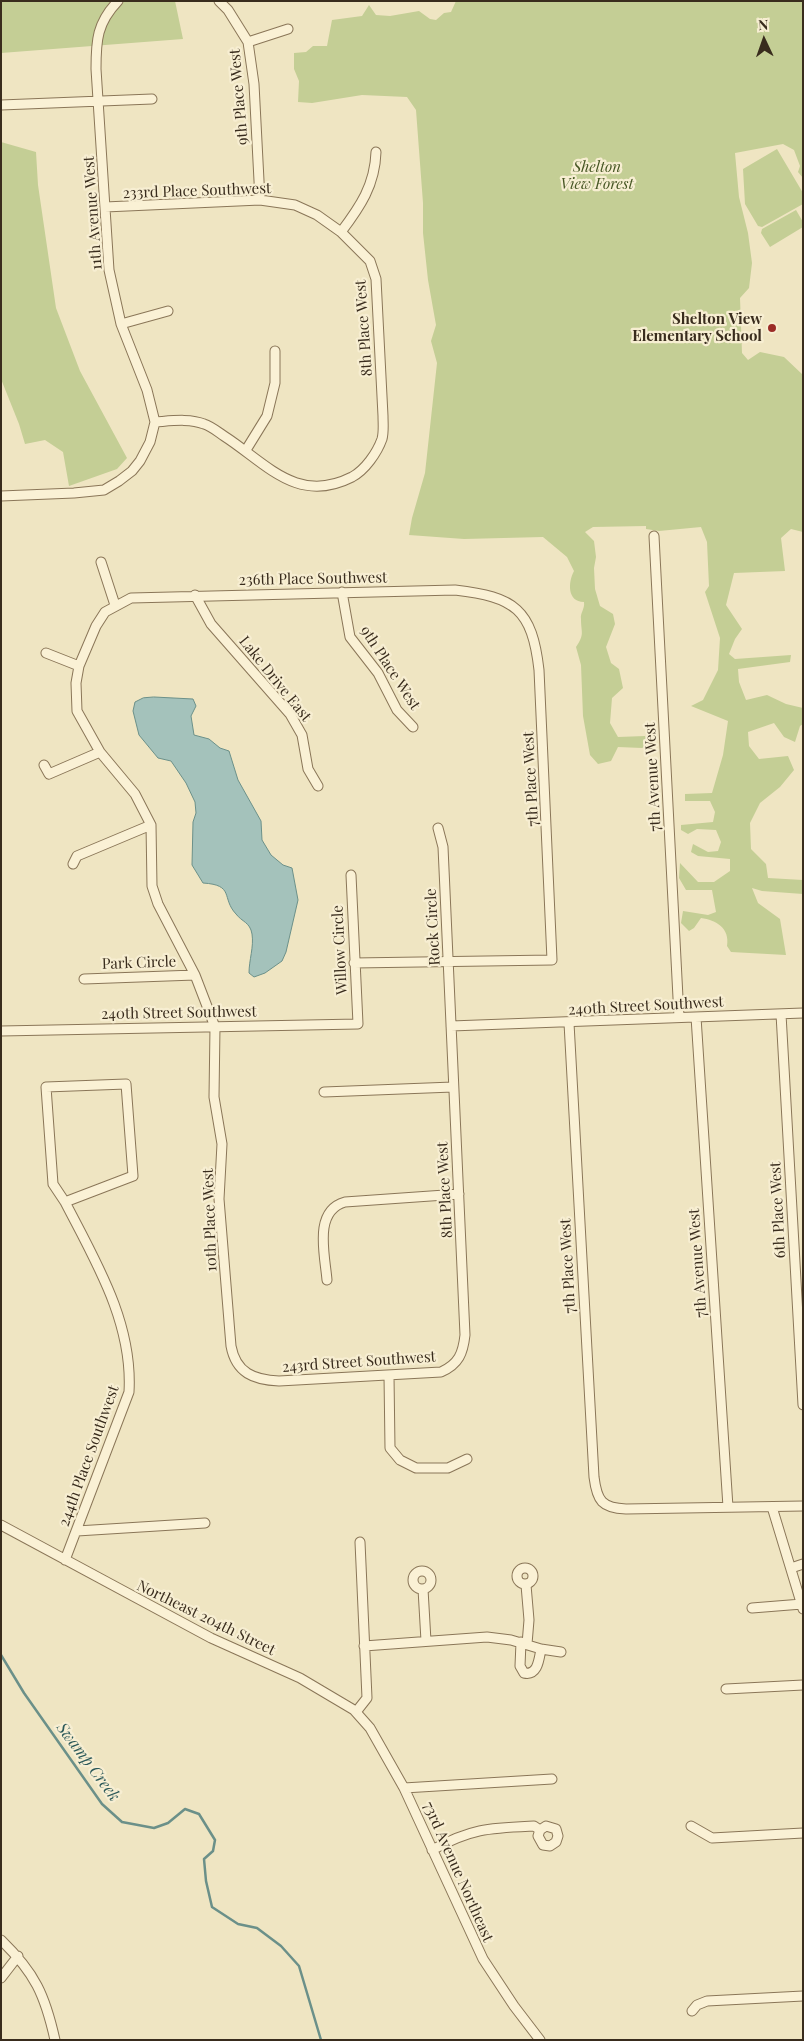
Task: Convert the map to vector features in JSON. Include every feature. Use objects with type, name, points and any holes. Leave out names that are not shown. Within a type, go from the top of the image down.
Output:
[{"type":"street","name":"11th Avenue West","points":[[118,1],[108,12],[99,30],[96,43],[109,270],[122,324],[147,390],[155,422]]},
{"type":"street","name":"9th Place West","points":[[219,1],[228,10],[248,42],[254,84],[260,200]]},
{"type":"street","points":[[248,42],[288,29]]},
{"type":"street","points":[[1,105],[152,99]]},
{"type":"street","points":[[341,232],[361,205],[376,171],[376,152]]},
{"type":"street","name":"233rd Place Southwest","points":[[105,207],[260,200],[295,204],[317,215],[341,232]]},
{"type":"street","name":"8th Place West","points":[[246,450],[269,471],[293,482],[315,487],[336,485],[356,475],[370,461],[382,438],[384,416],[376,280],[370,261],[341,232]]},
{"type":"street","points":[[122,324],[168,311]]},
{"type":"street","points":[[1,496],[104,490],[132,471],[140,461],[150,442],[155,422],[180,421],[204,424],[246,450],[267,416],[276,383],[275,351]]},
{"type":"street","name":"7th Avenue West","points":[[654,536],[679,1017]]},
{"type":"street","points":[[101,562],[115,605],[105,612],[96,626],[79,666],[76,683],[77,711],[100,752],[135,794],[151,825],[152,886],[158,904],[195,975],[215,1027]]},
{"type":"street","name":"236th Place Southwest","points":[[115,605],[130,598],[195,595],[455,590],[478,592],[511,605]]},
{"type":"street","name":"9th Place West","points":[[342,592],[350,637],[378,673],[397,710],[413,727]]},
{"type":"street","name":"Lake Drive East","points":[[195,595],[211,624],[290,714],[302,735],[308,769],[318,786]]},
{"type":"street","name":"7th Place West","points":[[448,961],[552,960],[540,670],[532,629],[523,616],[511,605]]},
{"type":"street","points":[[46,653],[79,666]]},
{"type":"street","points":[[44,765],[49,774],[100,752]]},
{"type":"street","points":[[73,864],[77,856],[151,825]]},
{"type":"street","name":"Rock Circle","points":[[438,828],[443,847],[451,1026]]},
{"type":"street","name":"Willow Circle","points":[[351,875],[358,1024]]},
{"type":"street","points":[[354,963],[448,961]]},
{"type":"street","name":"Park Circle","points":[[84,979],[195,975]]},
{"type":"street","name":"240th Street Southwest","points":[[451,1026],[803,1013]]},
{"type":"street","name":"6th Place West","points":[[782,1014],[803,1404]]},
{"type":"street","name":"7th Avenue West","points":[[696,1017],[728,1507]]},
{"type":"street","name":"7th Place West","points":[[569,1023],[595,1491],[599,1499],[609,1507],[626,1509],[728,1507]]},
{"type":"street","name":"240th Street Southwest","points":[[1,1031],[358,1024]]},
{"type":"street","name":"8th Place West","points":[[451,1026],[465,1335],[462,1353]]},
{"type":"street","name":"10th Place West","points":[[215,1027],[214,1097],[222,1144],[219,1199],[231,1346],[233,1356],[238,1365],[250,1375]]},
{"type":"street","name":"244th Place Southwest","points":[[65,1202],[133,1176],[126,1084],[46,1087],[53,1184],[65,1202],[102,1273],[119,1312],[129,1368],[130,1392],[65,1560]]},
{"type":"street","points":[[324,1092],[453,1087]]},
{"type":"street","points":[[326,1280],[323,1226],[328,1214],[335,1205],[345,1202],[459,1194]]},
{"type":"street","name":"243rd Street Southwest","points":[[250,1375],[264,1380],[279,1381],[441,1372],[451,1368],[462,1353]]},
{"type":"street","points":[[389,1376],[390,1448],[400,1460],[416,1468],[448,1468],[467,1459]]},
{"type":"street","points":[[728,1507],[803,1506]]},
{"type":"street","points":[[752,1608],[802,1606],[772,1507]]},
{"type":"street","points":[[77,1532],[205,1523]]},
{"type":"street","name":"Northeast 204th Street","points":[[1,1526],[211,1638],[300,1678],[336,1699]]},
{"type":"street","points":[[356,1712],[367,1698],[360,1542]]},
{"type":"street","points":[[791,1568],[803,1564]]},
{"type":"street","points":[[526,1585],[528,1620],[520,1666],[524,1673],[530,1674],[534,1671],[541,1649]]},
{"type":"street","points":[[422,1589],[426,1641]]},
{"type":"street","points":[[364,1646],[487,1637],[561,1652]]},
{"type":"street","points":[[726,1689],[803,1685]]},
{"type":"street","name":"73rd Avenue Northeast","points":[[336,1699],[356,1712],[370,1728],[404,1788],[483,1959],[514,2006],[540,2040]]},
{"type":"street","points":[[404,1788],[552,1779]]},
{"type":"street","points":[[432,1850],[469,1832],[487,1828],[534,1826],[540,1830]]},
{"type":"street","points":[[691,1826],[712,1838],[803,1833]]},
{"type":"street","points":[[1,1940],[18,1956],[34,1976],[46,2002],[54,2038]]},
{"type":"street","points":[[1,1978],[18,1956]]},
{"type":"street","points":[[692,2011],[697,2005],[708,2001],[803,1996]]},
{"type":"green space","points":[[1,1],[175,1],[183,39],[1,53]]},
{"type":"green space","name":"Shelton View Forest","points":[[456,1],[803,1],[803,178],[798,172],[800,166],[794,150],[783,144],[735,153],[739,197],[748,233],[752,263],[749,288],[740,298],[742,353],[748,360],[760,352],[784,357],[803,375],[803,532],[791,529],[781,538],[785,571],[734,573],[726,605],[742,629],[735,639],[729,654],[735,659],[791,655],[790,662],[738,669],[739,682],[746,700],[767,695],[786,704],[803,708],[803,724],[800,726],[795,742],[784,737],[774,723],[748,732],[749,746],[759,759],[788,756],[794,770],[780,787],[760,803],[750,823],[751,849],[766,864],[768,878],[803,880],[803,894],[762,891],[752,888],[758,903],[780,919],[786,955],[731,952],[727,946],[726,934],[717,923],[701,918],[694,928],[689,931],[681,923],[683,911],[708,915],[716,912],[712,890],[686,890],[679,878],[680,863],[698,882],[714,882],[730,871],[730,859],[698,856],[691,852],[693,844],[708,852],[718,851],[721,842],[716,830],[697,829],[688,834],[681,830],[681,825],[713,822],[715,812],[710,801],[685,801],[685,794],[712,793],[723,755],[728,721],[691,706],[703,700],[718,670],[720,638],[705,592],[709,586],[707,542],[701,527],[659,531],[646,529],[646,526],[593,527],[585,532],[594,541],[596,557],[594,568],[595,589],[600,606],[613,614],[615,624],[606,647],[611,663],[619,669],[623,688],[612,698],[610,723],[618,737],[645,736],[651,744],[642,748],[618,747],[611,761],[598,764],[590,755],[583,716],[581,665],[576,647],[582,636],[581,617],[584,602],[574,599],[570,591],[574,571],[567,557],[543,537],[464,539],[409,535],[425,473],[437,363],[431,341],[436,325],[428,280],[423,233],[423,203],[416,110],[407,97],[362,95],[312,103],[298,102],[299,81],[294,69],[294,53],[306,52],[313,46],[327,46],[332,20],[362,16],[369,5],[376,15],[390,16],[419,11],[430,19],[436,20],[444,13],[451,12]]},
{"type":"green space","points":[[1,142],[36,152],[38,185],[56,308],[80,371],[127,458],[117,469],[69,486],[63,452],[45,440],[25,444],[1,379]]},
{"type":"green space","points":[[777,149],[803,193],[803,204],[762,227],[758,226],[745,204],[743,169]]},
{"type":"green space","points":[[796,210],[803,222],[803,227],[770,247],[761,233],[762,229]]},
{"type":"water","points":[[143,698],[193,699],[196,706],[191,716],[194,735],[209,739],[220,748],[229,751],[238,780],[261,821],[262,840],[271,855],[283,865],[292,868],[298,900],[286,952],[282,961],[265,973],[254,977],[249,973],[252,949],[250,927],[238,917],[229,903],[224,889],[213,884],[203,883],[192,865],[193,822],[196,813],[195,802],[186,783],[171,761],[158,758],[139,735],[133,711],[135,702]]},
{"type":"waterway","name":"Swamp Creek","points":[[1,1655],[24,1693],[102,1804],[122,1822],[154,1828],[168,1823],[185,1809],[199,1814],[215,1840],[213,1851],[204,1859],[206,1881],[212,1907],[238,1924],[257,1928],[281,1946],[299,1966],[321,2040]]},
{"type":"place","name":"Shelton View Elementary School","points":[[772,328]]}]
